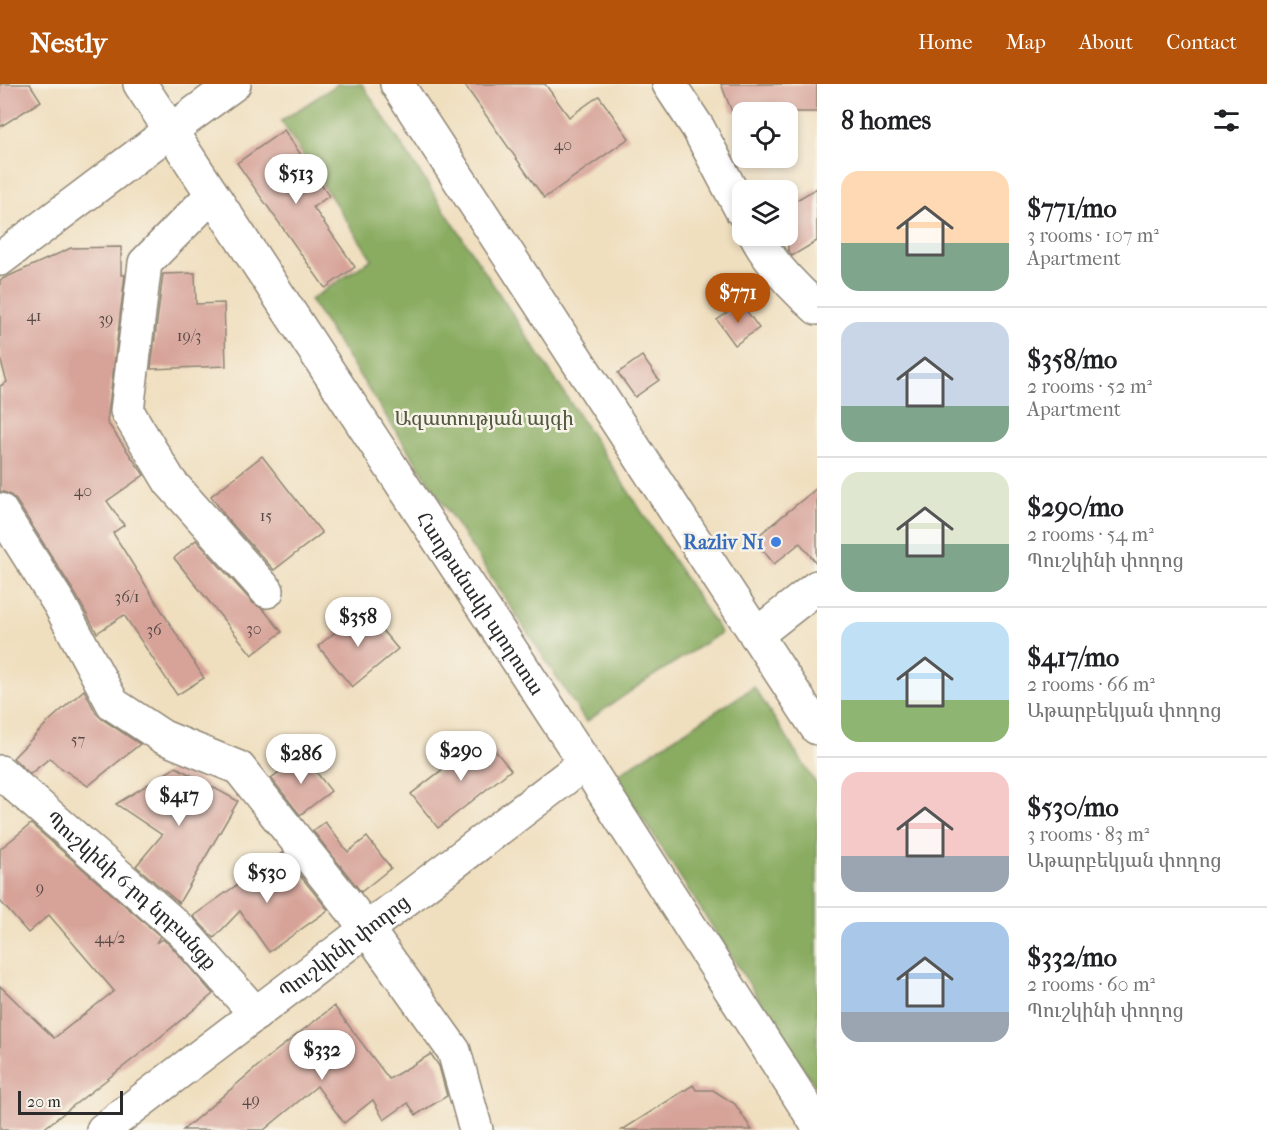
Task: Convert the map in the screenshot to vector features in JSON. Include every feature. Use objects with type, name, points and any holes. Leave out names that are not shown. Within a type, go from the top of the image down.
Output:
[{"type":"main road","name":"Հաղթանակի պողոտա","points":[[140,84],[585,763],[817,1124]]},
{"type":"main road","points":[[0,259],[234,84]]},
{"type":"main road","points":[[397,84],[817,728]]},
{"type":"main road","points":[[669,84],[698,128],[732,192]]},
{"type":"main road","points":[[212,195],[145,263],[127,411],[170,482],[267,591]]},
{"type":"main road","points":[[761,246],[792,286],[817,308]]},
{"type":"main road","points":[[0,510],[60,605],[113,705],[163,737],[239,768],[367,929],[454,1051],[476,1130]]},
{"type":"main road","points":[[756,634],[817,587]]},
{"type":"main road","name":"Պուշկինի փողոց","points":[[103,1130],[585,763]]},
{"type":"main road","name":"Պուշկինի 6-րդ նրբանցք","points":[[0,772],[183,932],[256,1014]]},
{"type":"green space","name":"Ազատության այգի","points":[[338,84],[362,84],[721,633],[586,722],[310,300],[372,259],[281,121]]},
{"type":"green space","points":[[754,687],[817,785],[817,1089],[615,776]]},
{"type":"building","points":[[0,84],[30,84],[41,101],[0,127]]},
{"type":"building","points":[[464,84],[545,84],[569,117],[599,96],[629,138],[544,198]]},
{"type":"building","points":[[721,84],[817,84],[817,112],[798,112],[798,102],[732,102],[732,112]]},
{"type":"building","points":[[284,130],[329,196],[313,207],[355,267],[325,288],[237,163]]},
{"type":"building","points":[[817,188],[817,241],[792,256],[788,246],[798,246],[798,199]]},
{"type":"building","points":[[121,247],[121,275],[125,275],[107,422],[144,475],[107,501],[124,525],[113,533],[204,678],[177,695],[124,615],[97,633],[76,595],[16,500],[0,491],[0,386],[7,382],[0,358],[0,280],[71,248]]},
{"type":"building","points":[[195,273],[196,304],[224,303],[226,366],[151,369],[163,274]]},
{"type":"building","points":[[741,303],[759,328],[735,345],[717,320]]},
{"type":"building","points":[[642,356],[659,380],[635,397],[618,373]]},
{"type":"building","points":[[262,456],[322,533],[274,570],[225,516],[211,496]]},
{"type":"building","points":[[817,488],[817,564],[800,543],[774,564],[754,539]]},
{"type":"building","points":[[196,540],[253,603],[263,609],[282,632],[252,655],[174,558]]},
{"type":"building","points":[[364,609],[398,649],[352,687],[318,646]]},
{"type":"building","points":[[84,690],[96,713],[102,719],[140,744],[88,786],[50,758],[30,774],[13,758],[49,721]]},
{"type":"building","points":[[484,737],[511,770],[438,828],[411,794]]},
{"type":"building","points":[[303,755],[331,791],[300,815],[271,778]]},
{"type":"building","points":[[176,767],[238,801],[179,903],[136,866],[162,835],[116,804]]},
{"type":"building","points":[[325,822],[348,852],[367,837],[391,868],[361,892],[313,831]]},
{"type":"building","points":[[31,824],[160,936],[156,943],[162,939],[170,945],[213,994],[42,1130],[0,1130],[0,986],[54,1038],[114,991],[49,915],[28,933],[0,901],[0,849]]},
{"type":"building","points":[[282,853],[328,910],[269,952],[240,911],[214,938],[193,916]]},
{"type":"building","points":[[334,1006],[389,1079],[431,1054],[439,1066],[447,1096],[416,1115],[408,1103],[384,1120],[373,1100],[344,1123],[317,1086],[264,1130],[183,1130],[272,1054]]},
{"type":"building","points":[[693,1085],[696,1090],[713,1090],[735,1104],[752,1130],[622,1130]]},
{"type":"place","name":"Razliv N1","points":[[776,542]]}]
